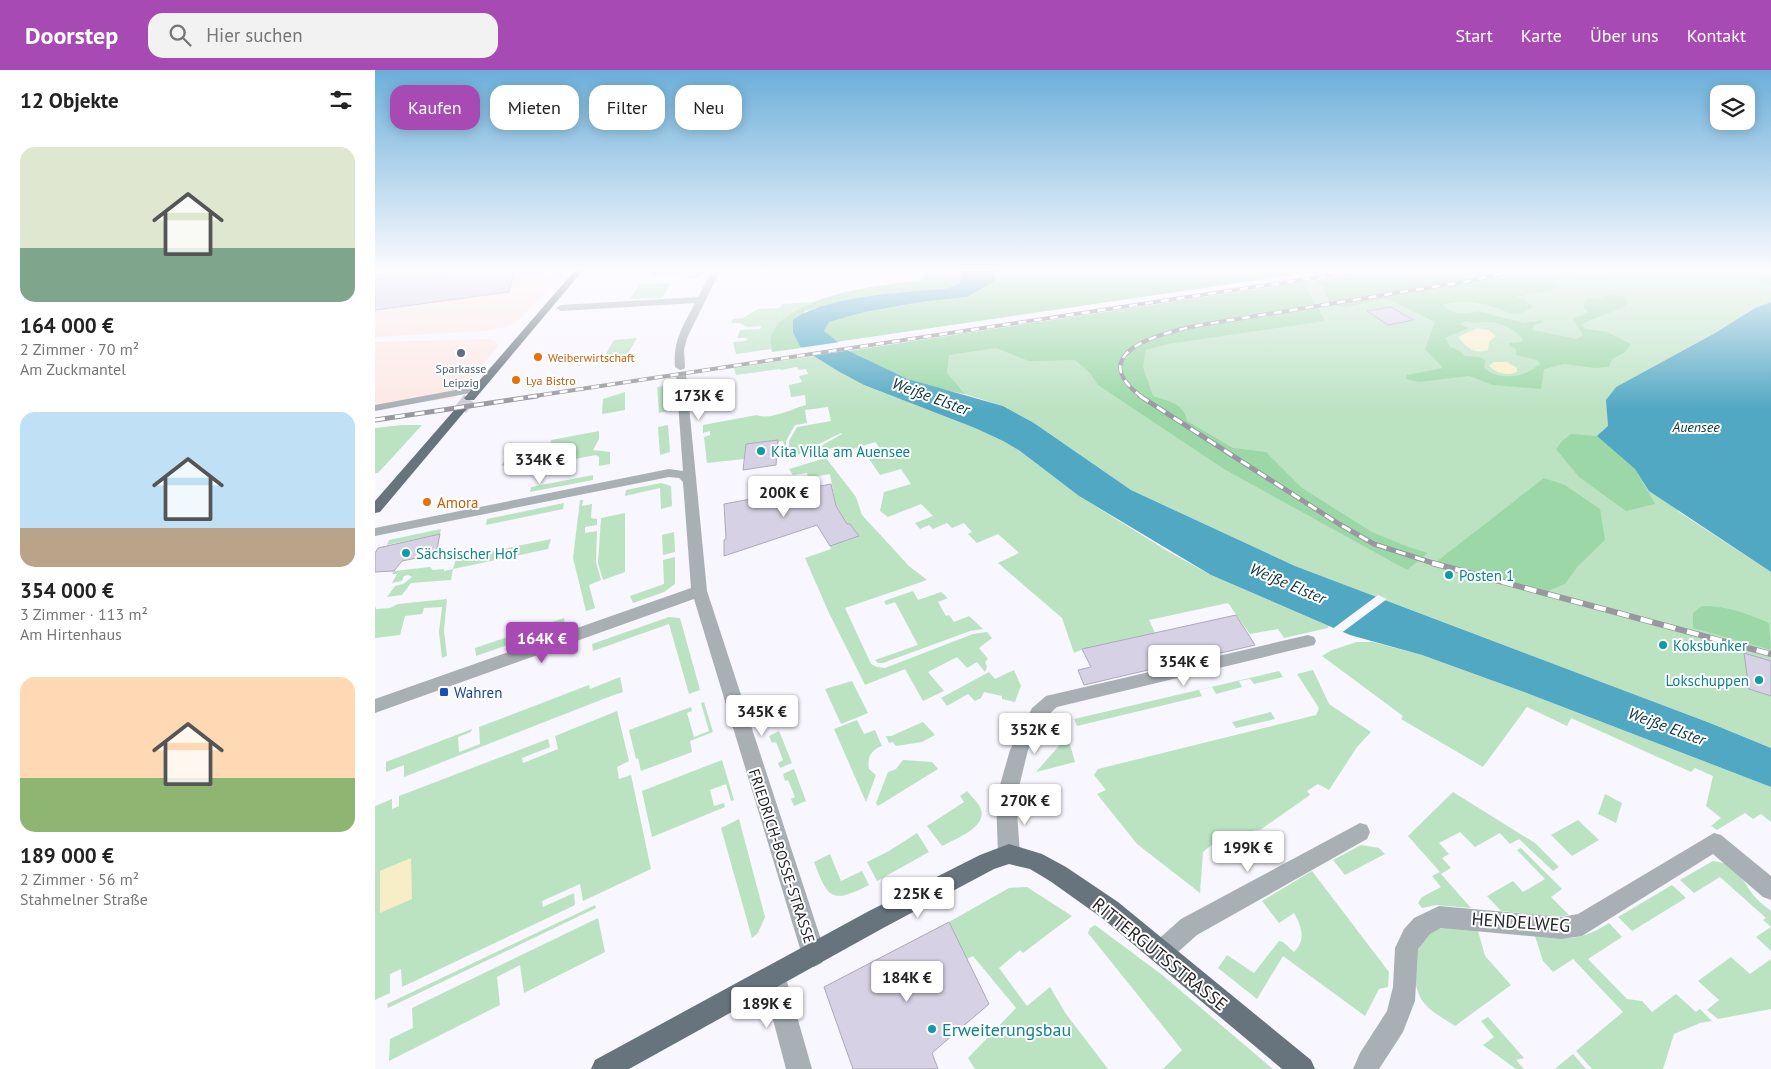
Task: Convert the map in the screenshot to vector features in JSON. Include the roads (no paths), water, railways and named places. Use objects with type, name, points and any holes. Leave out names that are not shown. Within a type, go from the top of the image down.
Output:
[{"type":"main road","points":[[474,394],[540,316]]},
{"type":"main road","points":[[375,509],[461,409]]},
{"type":"main road","points":[[604,1069],[987,862],[1009,854]]},
{"type":"main road","name":"RITTERGUTSSTRASSE","points":[[1009,854],[1035,861],[1059,874],[1110,910],[1302,1069]]},
{"type":"street","name":"FRIEDRICH-BOSSE-STRASSE","points":[[693,316],[682,338],[679,350],[699,591],[814,955]]},
{"type":"street","points":[[375,408],[474,394]]},
{"type":"street","points":[[375,532],[669,473],[683,475],[691,482]]},
{"type":"street","points":[[375,706],[699,591]]},
{"type":"street","points":[[1009,854],[1006,799],[1019,750],[1038,713],[1046,705],[1052,701],[1308,641]]},
{"type":"street","points":[[1161,952],[1189,927],[1361,832]]},
{"type":"street","name":"HENDELWEG","points":[[1366,1069],[1399,1016],[1404,997],[1406,951],[1410,937],[1424,923],[1439,917],[1457,917],[1562,928],[1583,925],[1715,842],[1771,890]]},
{"type":"street","points":[[774,978],[799,1069]]},
{"type":"water","name":"Weiße Elster","points":[[801,316],[852,316],[829,322],[824,331],[849,351],[908,379],[1003,406],[1034,423],[1131,490],[1295,566],[1710,723],[1771,748],[1771,787],[1422,655],[1350,635],[1211,575],[1079,496],[1020,451],[1003,441],[975,428],[864,385],[838,371],[801,348],[793,333],[793,320]]},
{"type":"water","name":"Auensee","points":[[1743,316],[1771,316],[1771,572],[1649,491],[1635,469],[1597,436],[1608,426],[1606,400],[1616,387],[1715,333]]},
{"type":"tunnel","points":[[461,409],[470,398]]},
{"type":"railway","points":[[528,397],[1065,316]]},
{"type":"railway","points":[[1142,397],[1126,381],[1120,368],[1124,356],[1135,347],[1150,339],[1185,328],[1258,316]]},
{"type":"railway","points":[[375,420],[537,396]]},
{"type":"railway","points":[[1140,396],[1339,524],[1374,544],[1436,564]]},
{"type":"railway","points":[[1432,563],[1771,654]]},
{"type":"place","name":"Sparkasse Leipzig","points":[[461,353]]},
{"type":"place","name":"Weiberwirtschaft","points":[[538,357]]},
{"type":"place","name":"Lya Bistro","points":[[516,380]]},
{"type":"place","name":"Kita Villa am Auensee","points":[[761,451]]},
{"type":"place","name":"Amora","points":[[427,502]]},
{"type":"place","name":"Sächsischer Hof","points":[[406,553]]},
{"type":"place","name":"Posten 1","points":[[1449,575]]},
{"type":"place","name":"Koksbunker","points":[[1663,645]]},
{"type":"place","name":"Lokschuppen","points":[[1759,680]]},
{"type":"place","name":"Wahren","points":[[444,692]]},
{"type":"place","name":"Erweiterungsbau","points":[[932,1029]]}]
